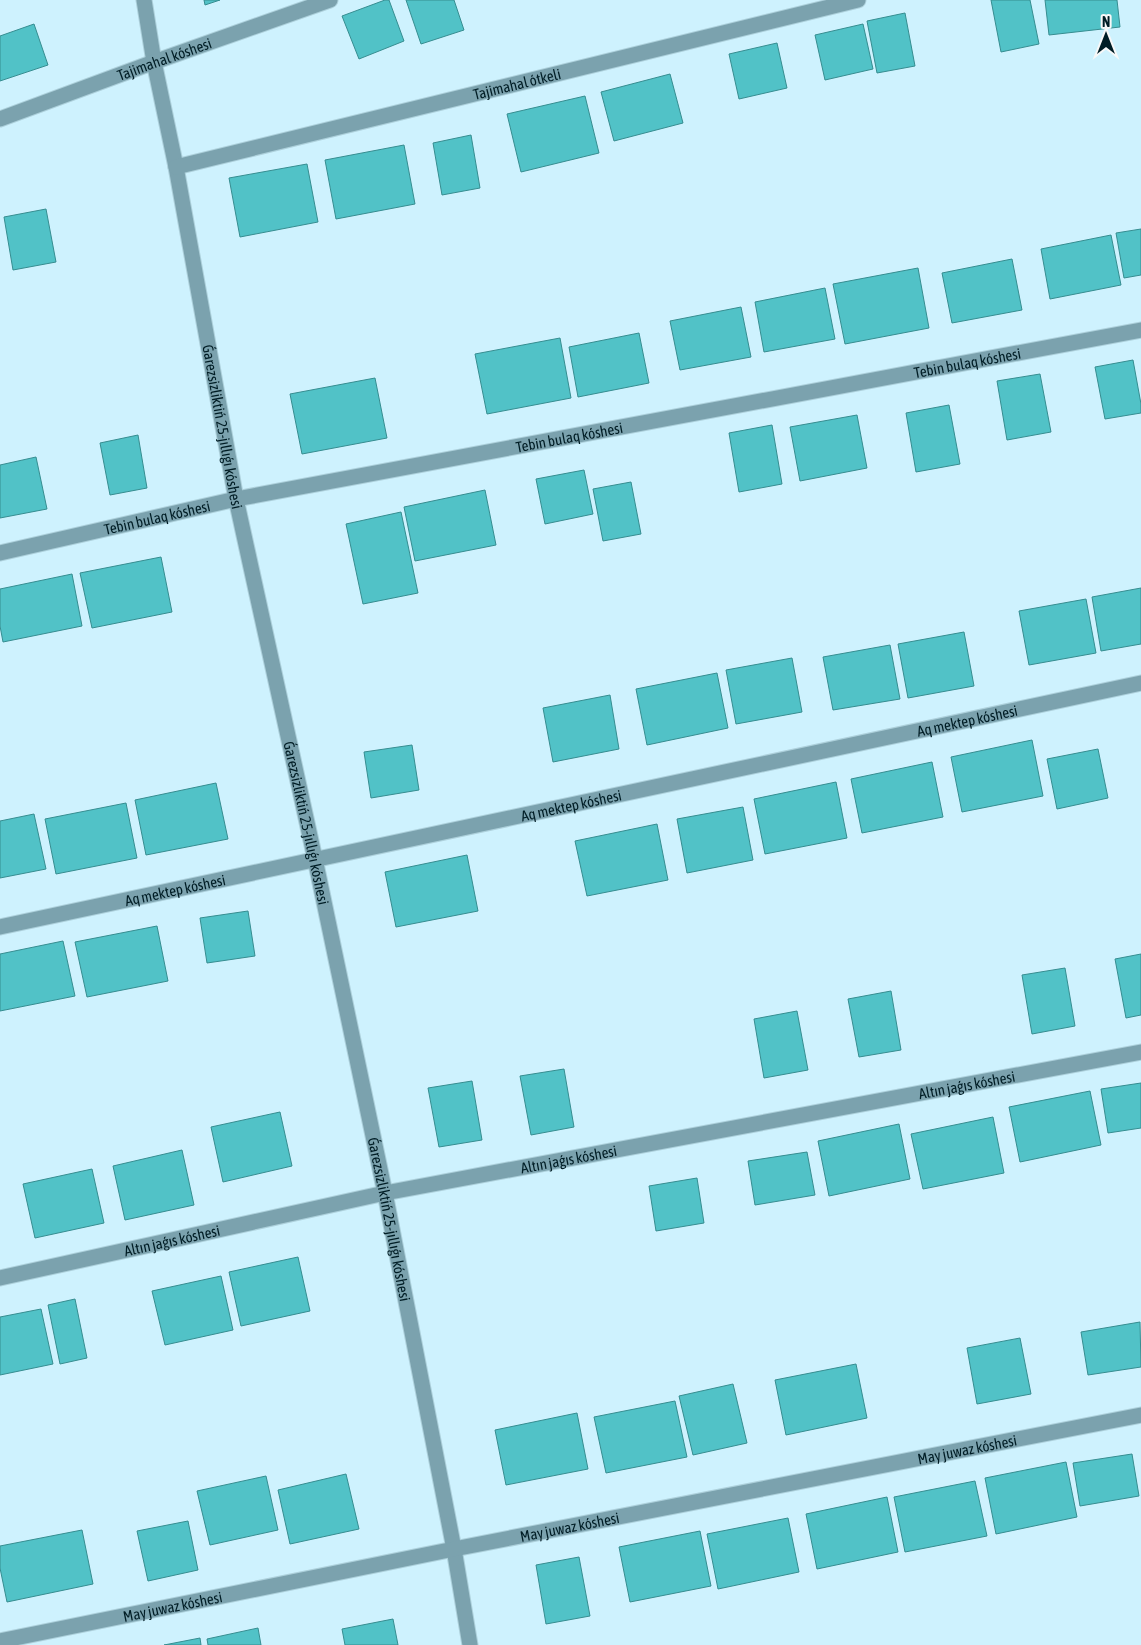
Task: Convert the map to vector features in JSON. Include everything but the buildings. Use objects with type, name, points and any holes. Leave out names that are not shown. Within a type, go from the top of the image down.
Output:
[{"type":"street","name":"Ǵarezsizliktiń 25-jıllıǵı kóshesi","points":[[144,0],[236,499],[315,859],[385,1193],[454,1549],[470,1645]]},
{"type":"street","name":"Tajimahal kóshesi","points":[[0,118],[330,0]]},
{"type":"street","name":"Tajimahal ótkeli","points":[[176,167],[858,0]]},
{"type":"street","name":"Tebin bulaq kóshesi","points":[[0,553],[236,499],[1141,330]]},
{"type":"street","name":"Aq mektep kóshesi","points":[[0,927],[1141,683]]},
{"type":"street","name":"Altın jaǵıs kóshesi","points":[[0,1278],[385,1193],[1141,1052]]},
{"type":"street","name":"May juwaz kóshesi","points":[[0,1641],[454,1549],[1141,1415]]}]
